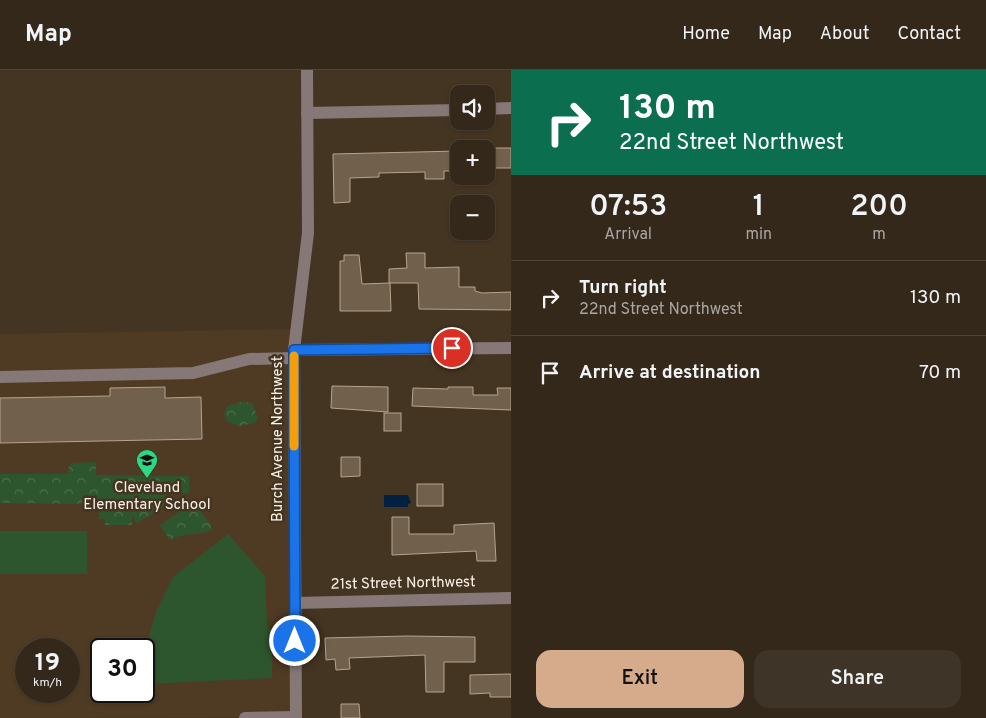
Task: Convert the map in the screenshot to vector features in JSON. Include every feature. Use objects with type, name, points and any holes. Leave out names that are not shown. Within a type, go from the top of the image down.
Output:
[{"type":"street","name":"Burch Avenue Northwest","points":[[296,717],[294,354],[308,233],[307,70]]},
{"type":"street","points":[[495,109],[511,108]]},
{"type":"street","points":[[308,114],[450,110]]},
{"type":"street","points":[[0,377],[193,373],[249,359],[294,354],[511,348]]},
{"type":"street","name":"21st Street Northwest","points":[[295,603],[511,598]]},
{"type":"street","points":[[245,718],[296,717]]},
{"type":"shaded area","name":"Cleveland Elementary School","points":[[296,329],[296,717],[0,718],[0,334]]},
{"type":"green space","points":[[241,402],[252,403],[258,418],[255,423],[239,426],[227,421],[224,415],[227,406]]},
{"type":"green space","points":[[96,462],[96,475],[189,476],[189,493],[166,493],[166,505],[137,523],[132,516],[132,525],[105,525],[105,519],[99,519],[99,504],[0,503],[0,474],[68,474],[69,465],[73,463]]},
{"type":"green space","points":[[194,502],[210,524],[212,530],[180,536],[170,540],[160,525]]},
{"type":"green space","points":[[0,531],[87,531],[87,574],[0,574]]},
{"type":"green space","points":[[228,534],[265,576],[267,624],[272,632],[272,678],[155,684],[155,638],[148,638],[156,612],[173,577]]},
{"type":"water","points":[[384,495],[408,495],[411,503],[408,504],[408,507],[384,507]]},
{"type":"building","points":[[495,148],[511,148],[511,168],[495,168]]},
{"type":"building","points":[[450,151],[450,171],[444,171],[444,179],[425,179],[425,172],[379,173],[379,177],[350,178],[350,202],[334,203],[333,154]]},
{"type":"building","points":[[406,253],[425,253],[425,268],[459,267],[459,287],[475,287],[475,291],[482,293],[511,292],[511,310],[419,309],[418,283],[389,283],[389,269],[407,268]]},
{"type":"building","points":[[344,255],[359,255],[362,284],[390,283],[391,311],[340,311],[340,261],[344,261]]},
{"type":"building","points":[[332,386],[388,387],[388,412],[331,408]]},
{"type":"building","points":[[165,387],[165,398],[201,397],[202,439],[0,443],[0,398],[110,396],[110,388]]},
{"type":"building","points":[[448,387],[473,387],[473,395],[498,395],[497,388],[511,388],[511,410],[412,406],[413,388],[448,389]]},
{"type":"building","points":[[384,413],[401,413],[401,431],[384,431]]},
{"type":"building","points":[[341,457],[360,457],[360,476],[341,477]]},
{"type":"building","points":[[417,484],[443,484],[443,506],[417,506]]},
{"type":"building","points":[[392,517],[409,517],[409,534],[454,534],[454,525],[494,523],[496,561],[477,561],[476,551],[392,555]]},
{"type":"building","points":[[475,637],[475,662],[444,662],[444,692],[426,692],[425,655],[349,658],[350,669],[336,670],[335,659],[326,660],[325,638]]},
{"type":"building","points":[[511,674],[511,697],[490,697],[490,693],[470,694],[470,675]]},
{"type":"building","points":[[341,704],[359,704],[360,718],[341,718]]},
{"type":"slow traffic","points":[[294,356],[294,446]]},
{"type":"place","name":"Cleveland Elementary School","points":[[147,479]]},
{"type":"route","points":[[295,641],[294,350],[452,348]]}]
